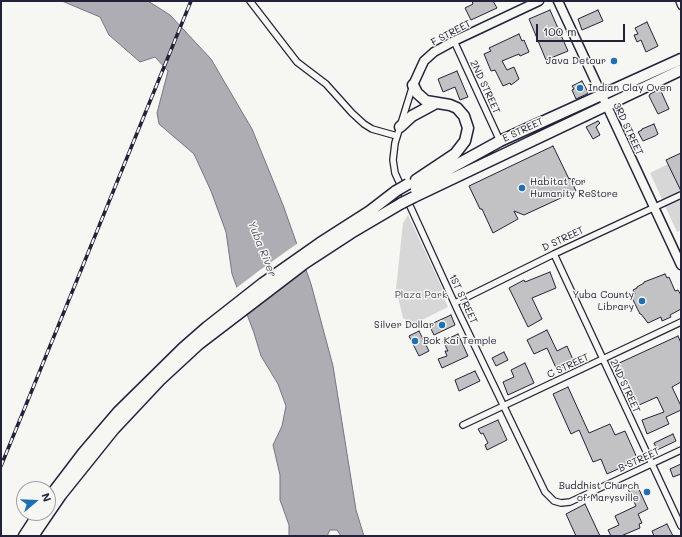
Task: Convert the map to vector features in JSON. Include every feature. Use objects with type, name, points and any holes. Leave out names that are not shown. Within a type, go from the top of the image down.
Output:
[{"type":"highway","name":"E STREET","points":[[371,216],[398,197],[500,141],[681,58]]},
{"type":"highway","name":"E STREET","points":[[411,190],[606,106],[681,70]]},
{"type":"highway","points":[[411,190],[452,157],[460,148],[467,138],[468,125],[463,113],[457,108],[450,105],[426,101],[420,97],[413,85]]},
{"type":"highway","points":[[398,131],[412,116],[436,103]]},
{"type":"highway","points":[[56,488],[83,453],[118,412],[183,348],[207,327],[263,283],[320,242],[371,216]]},
{"type":"highway","points":[[33,536],[61,495],[114,429],[184,358],[236,315],[371,216]]},
{"type":"highway","points":[[24,536],[34,521]]},
{"type":"main road","name":"F STREET","points":[[413,85],[424,61],[434,52],[539,1]]},
{"type":"main road","name":"3RD STREET","points":[[558,1],[681,265]]},
{"type":"street","points":[[250,1],[297,62],[326,84],[364,124],[372,128],[398,131]]},
{"type":"street","points":[[679,1],[681,6]]},
{"type":"street","name":"2ND STREET","points":[[454,41],[500,141]]},
{"type":"street","name":"F STREET","points":[[398,131],[413,85]]},
{"type":"street","name":"1ST STREET","points":[[398,131],[393,152],[395,173],[544,492],[554,501],[561,504]]},
{"type":"street","name":"D STREET","points":[[455,303],[554,254],[681,195]]},
{"type":"street","name":"2ND STREET","points":[[554,254],[681,526]]},
{"type":"street","name":"C STREET","points":[[463,425],[681,322]]},
{"type":"street","name":"B STREET","points":[[561,504],[570,502],[681,450]]},
{"type":"green space","points":[[670,163],[681,187],[681,230],[677,232],[650,173]]},
{"type":"green space","name":"Plaza Park","points":[[408,215],[443,290],[444,298],[448,307],[412,325],[403,318],[396,289],[403,223]]},
{"type":"water","name":"Yuba River","points":[[62,1],[148,1],[170,15],[211,59],[252,129],[283,205],[311,284],[333,366],[356,510],[364,536],[341,536],[337,530],[330,530],[327,536],[289,536],[289,525],[280,500],[280,475],[273,445],[282,426],[286,406],[278,384],[261,356],[232,274],[226,232],[211,191],[194,154],[159,124],[157,113],[168,71],[155,57],[140,62],[109,35],[100,17]]},
{"type":"pier","points":[[298,243],[307,268],[245,315],[235,289]]},
{"type":"building","points":[[472,1],[493,1],[497,8],[471,20],[465,8],[473,4]]},
{"type":"building","points":[[550,10],[568,51],[546,60],[529,19]]},
{"type":"building","points":[[598,10],[603,21],[582,30],[578,19]]},
{"type":"building","points":[[647,22],[658,46],[646,52],[641,40],[637,42],[634,35],[638,34],[635,28]]},
{"type":"building","points":[[519,34],[522,41],[524,40],[529,52],[520,56],[519,54],[502,61],[507,70],[514,67],[519,79],[511,85],[510,83],[503,86],[495,70],[491,71],[484,54],[491,51],[489,48]]},
{"type":"building","points":[[457,71],[468,97],[460,100],[455,87],[443,92],[438,79]]},
{"type":"building","points":[[582,81],[588,92],[587,94],[576,99],[572,86]]},
{"type":"building","points":[[660,89],[669,109],[658,114],[649,96]]},
{"type":"building","points":[[598,121],[600,123],[596,127],[600,135],[593,139],[586,127]]},
{"type":"building","points":[[654,124],[658,134],[643,141],[638,132]]},
{"type":"building","name":"Habitat for Humanity ReStore","points":[[553,146],[576,191],[524,215],[514,211],[518,219],[493,233],[469,186]]},
{"type":"building","points":[[681,153],[681,191],[666,160]]},
{"type":"building","points":[[550,272],[556,288],[532,298],[542,319],[528,327],[509,288],[524,280],[525,282]]},
{"type":"building","points":[[665,274],[667,278],[669,277],[675,291],[678,290],[681,295],[681,309],[670,315],[671,317],[662,321],[661,317],[648,323],[640,314],[631,296],[635,294],[633,290],[644,282]]},
{"type":"building","name":"Silver Dollar","points":[[451,315],[455,325],[434,335],[429,325]]},
{"type":"building","points":[[547,330],[557,351],[567,346],[574,362],[557,370],[547,348],[534,354],[527,340]]},
{"type":"building","points":[[419,331],[429,351],[419,356],[409,336]]},
{"type":"building","points":[[458,334],[468,356],[442,368],[438,359],[447,356],[445,351],[448,351],[443,341]]},
{"type":"building","points":[[678,336],[681,343],[681,382],[672,387],[681,406],[681,410],[666,417],[669,424],[647,434],[642,420],[664,412],[657,397],[637,406],[617,364]]},
{"type":"building","points":[[504,352],[508,360],[496,366],[492,358]]},
{"type":"building","points":[[525,363],[534,383],[508,395],[503,382],[514,377],[511,370]]},
{"type":"building","points":[[475,371],[480,381],[459,391],[455,380]]},
{"type":"building","points":[[568,387],[589,433],[610,424],[615,435],[625,431],[638,460],[607,474],[601,459],[593,462],[579,430],[571,434],[553,394]]},
{"type":"building","points":[[498,420],[507,440],[487,450],[485,445],[488,443],[483,433],[481,434],[478,429]]},
{"type":"building","points":[[673,434],[676,441],[657,450],[654,443]]},
{"type":"building","points":[[681,464],[681,474],[673,477],[670,469]]},
{"type":"building","points":[[637,485],[648,509],[638,514],[642,523],[639,524],[640,528],[621,536],[611,536],[608,530],[619,525],[615,516],[636,506],[628,489]]},
{"type":"building","points":[[585,504],[600,536],[576,536],[566,514]]},
{"type":"building","points":[[667,524],[673,536],[654,536],[652,531]]},
{"type":"railway","points":[[1,466],[191,1]]},
{"type":"place","name":"Java Detour","points":[[614,61]]},
{"type":"place","name":"Indian Clay Oven","points":[[580,88]]},
{"type":"place","name":"Habitat for Humanity ReStore","points":[[522,188]]},
{"type":"place","name":"Yuba County Library","points":[[642,301]]},
{"type":"place","name":"Silver Dollar","points":[[442,325]]},
{"type":"place","name":"Bok Kai Temple","points":[[415,341]]},
{"type":"place","name":"Buddhist Church of Marysville","points":[[647,492]]}]
